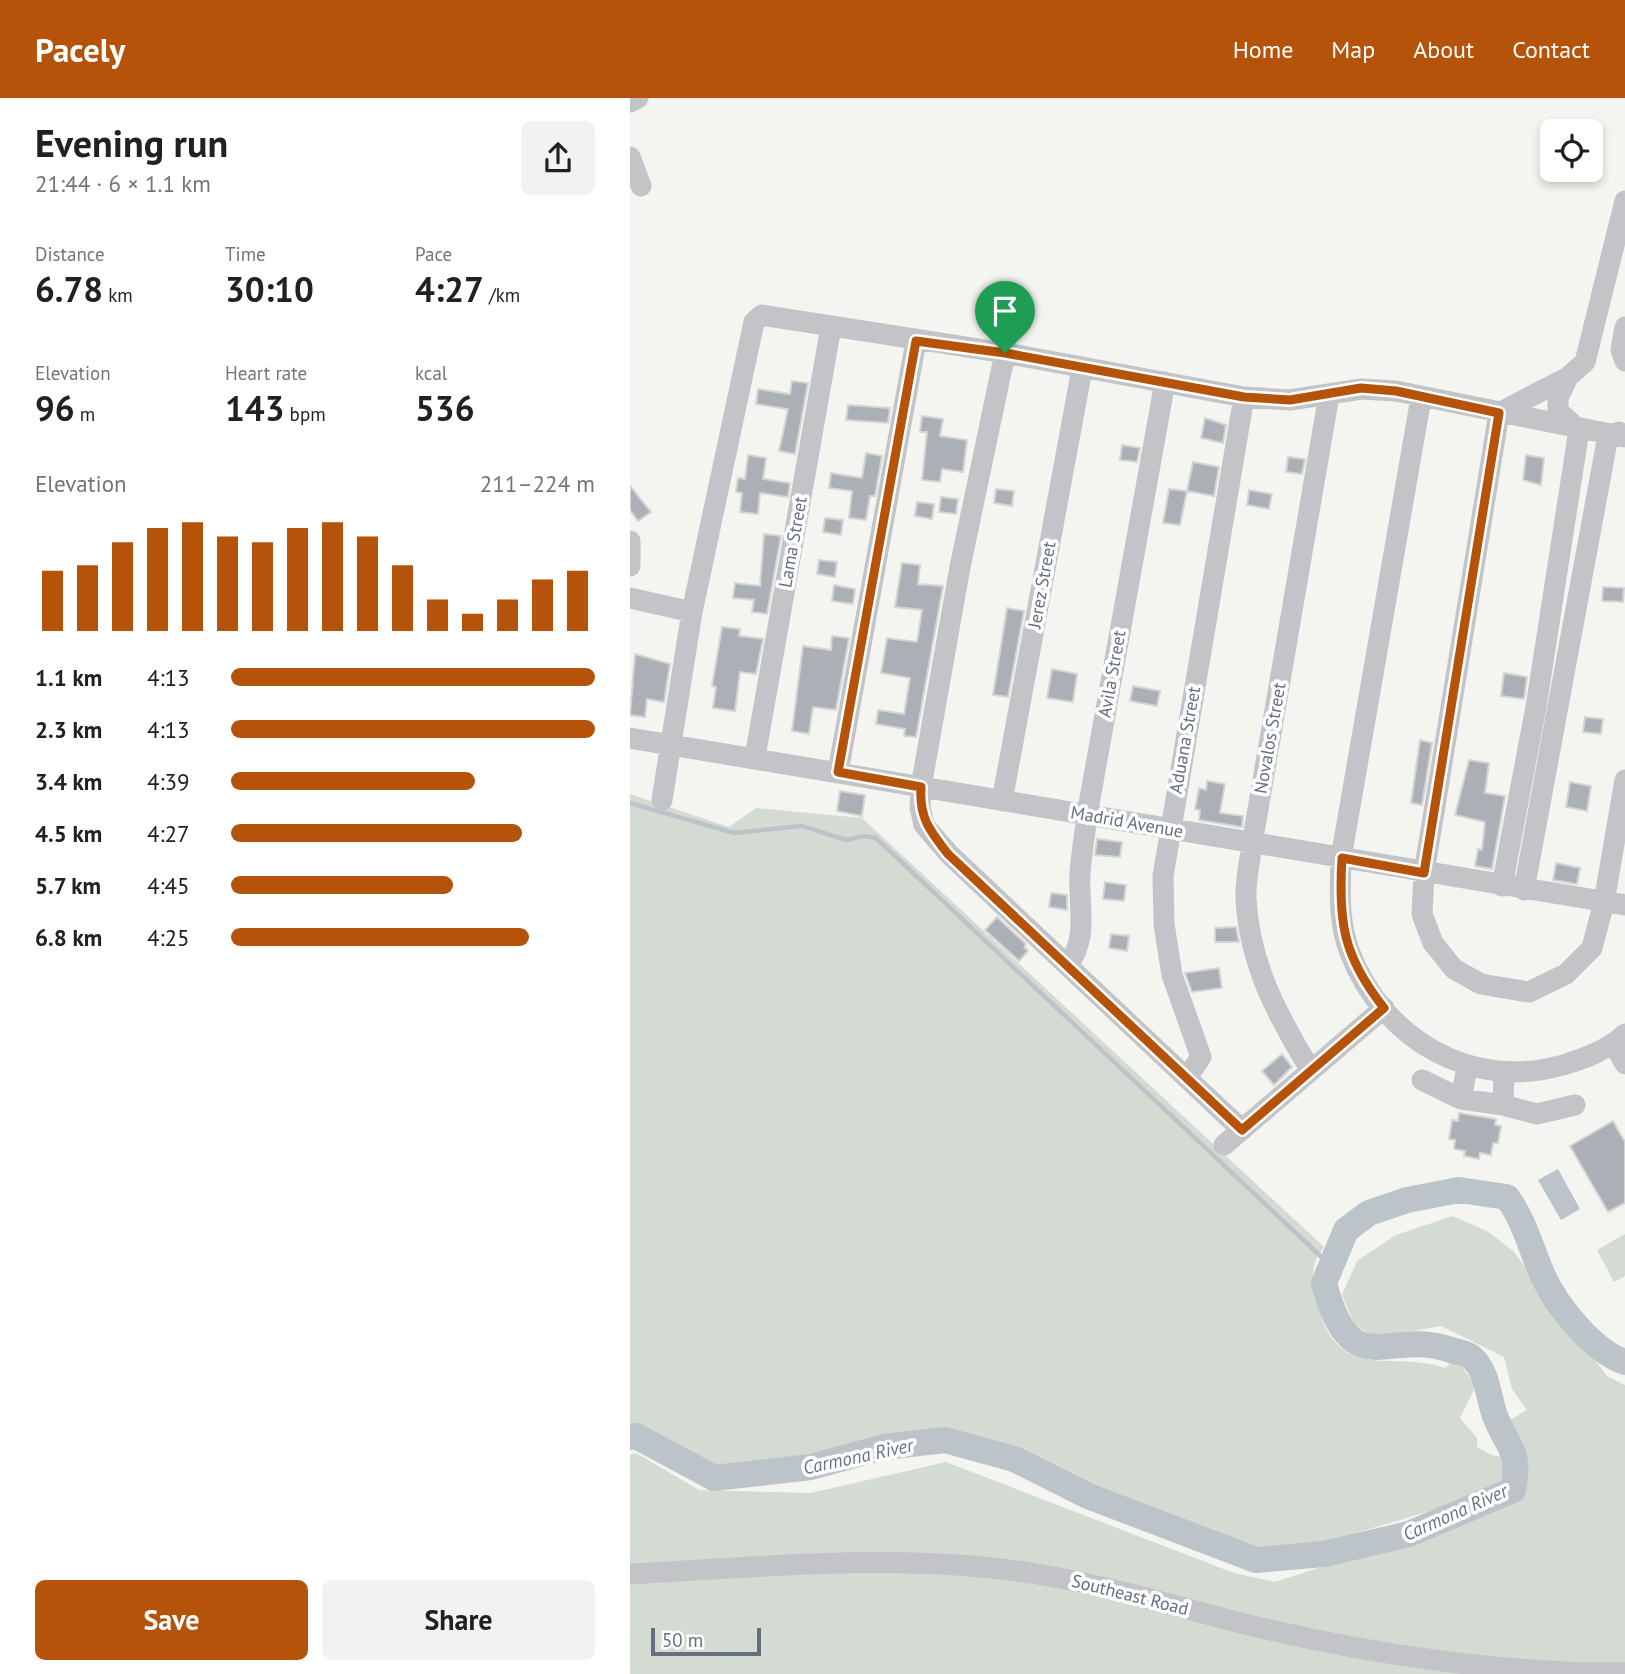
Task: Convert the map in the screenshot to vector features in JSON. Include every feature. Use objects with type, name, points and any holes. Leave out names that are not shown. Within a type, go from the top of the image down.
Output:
[{"type":"street","points":[[630,102],[638,98]]},
{"type":"street","points":[[630,158],[641,186]]},
{"type":"street","points":[[1499,413],[1568,377],[1585,362],[1625,201]]},
{"type":"street","points":[[662,800],[692,612],[754,322],[762,315],[773,315],[916,341],[1005,353],[1244,397],[1290,400],[1361,388],[1396,391],[1579,430],[1619,434],[1502,886]]},
{"type":"street","name":"Lama Street","points":[[755,757],[831,327]]},
{"type":"street","points":[[1625,327],[1621,349],[1625,361]]},
{"type":"street","points":[[838,772],[916,341]]},
{"type":"street","points":[[1005,353],[960,567],[921,787],[920,807],[925,825],[948,854],[1069,964],[1242,1130]]},
{"type":"street","name":"Jerez Street","points":[[1002,801],[1082,369]]},
{"type":"street","points":[[1568,377],[1558,398],[1558,411],[1579,430]]},
{"type":"street","name":"Avila Street","points":[[1069,964],[1081,939],[1079,876],[1087,815],[1165,382]]},
{"type":"street","name":"Novalos Street","points":[[1310,1069],[1279,1019],[1254,956],[1246,897],[1252,844],[1329,395]]},
{"type":"street","name":"Aduana Street","points":[[1188,1076],[1201,1057],[1172,975],[1164,924],[1163,876],[1244,397]]},
{"type":"street","points":[[1421,398],[1342,858],[1339,908],[1349,951],[1365,984],[1384,1008],[1418,1042],[1467,1067],[1504,1073],[1541,1071],[1584,1059],[1619,1039],[1625,1064]]},
{"type":"street","points":[[1499,413],[1424,873],[1422,914],[1433,943],[1454,968],[1481,984],[1529,992],[1566,974],[1592,948],[1615,904],[1625,780]]},
{"type":"street","points":[[1524,890],[1579,430]]},
{"type":"street","points":[[630,541],[630,566]]},
{"type":"street","points":[[630,598],[692,612]]},
{"type":"street","name":"Madrid Avenue","points":[[630,738],[1615,904]]},
{"type":"street","points":[[1224,1145],[1384,1008]]},
{"type":"street","points":[[1461,1099],[1467,1067]]},
{"type":"street","points":[[1503,1105],[1504,1073]]},
{"type":"street","points":[[1422,1080],[1461,1099],[1503,1105],[1537,1114],[1575,1105]]},
{"type":"street","name":"Southeast Road","points":[[630,1574],[846,1563],[995,1569],[1102,1587],[1255,1626],[1362,1647],[1513,1669],[1625,1673]]},
{"type":"shaded area","points":[[630,794],[729,827],[756,808],[862,818],[1324,1247],[1314,1267],[1314,1287],[1326,1328],[1338,1345],[1352,1355],[1368,1359],[1425,1363],[1446,1368],[1452,1360],[1459,1363],[1476,1386],[1460,1418],[1477,1438],[1477,1447],[1491,1455],[1510,1458],[1508,1488],[1305,1548],[1248,1546],[1113,1494],[1029,1454],[957,1433],[889,1437],[819,1457],[715,1469],[636,1428],[630,1429]]},
{"type":"shaded area","points":[[1558,1169],[1580,1209],[1561,1220],[1538,1180]]},
{"type":"shaded area","points":[[1453,1216],[1487,1231],[1513,1251],[1607,1376],[1625,1385],[1625,1674],[630,1674],[630,1455],[636,1453],[699,1490],[811,1493],[946,1462],[1234,1573],[1275,1582],[1436,1530],[1520,1497],[1523,1445],[1509,1421],[1527,1410],[1512,1389],[1504,1357],[1441,1326],[1375,1338],[1354,1324],[1342,1295],[1357,1261],[1396,1235]]},
{"type":"shaded area","points":[[1625,1234],[1625,1276],[1614,1282],[1597,1250]]},
{"type":"building","points":[[792,381],[808,383],[795,454],[779,451],[788,409],[756,404],[758,389],[790,394]]},
{"type":"building","points":[[848,405],[890,408],[888,423],[846,420]]},
{"type":"building","points":[[922,416],[943,419],[940,436],[967,440],[963,472],[942,469],[940,482],[922,480],[927,432],[920,432]]},
{"type":"building","points":[[1205,418],[1226,425],[1223,443],[1201,438]]},
{"type":"building","points":[[1122,445],[1140,448],[1137,462],[1120,460]]},
{"type":"building","points":[[866,453],[882,456],[875,496],[870,496],[866,520],[849,518],[852,491],[829,488],[831,473],[862,478]]},
{"type":"building","points":[[748,455],[766,458],[763,479],[790,483],[788,497],[760,493],[758,514],[740,512],[742,493],[736,492],[738,478],[745,479]]},
{"type":"building","points":[[1526,455],[1544,458],[1541,485],[1523,480]]},
{"type":"building","points":[[1288,457],[1305,459],[1302,474],[1286,472]]},
{"type":"building","points":[[1193,462],[1219,467],[1214,496],[1187,491]]},
{"type":"building","points":[[630,486],[651,512],[638,521],[630,510]]},
{"type":"building","points":[[996,489],[1014,491],[1012,506],[994,503]]},
{"type":"building","points":[[1169,489],[1187,491],[1180,525],[1163,523]]},
{"type":"building","points":[[1249,490],[1272,494],[1269,509],[1247,505]]},
{"type":"building","points":[[941,497],[958,499],[956,514],[939,512]]},
{"type":"building","points":[[917,502],[934,504],[932,519],[915,516]]},
{"type":"building","points":[[825,518],[843,520],[841,535],[823,532]]},
{"type":"building","points":[[764,534],[781,536],[767,614],[752,612],[754,600],[733,598],[735,583],[760,586]]},
{"type":"building","points":[[819,560],[837,562],[835,577],[817,574]]},
{"type":"building","points":[[902,563],[920,565],[918,584],[943,586],[916,737],[904,736],[905,729],[876,724],[878,710],[904,714],[910,678],[881,673],[887,638],[917,642],[922,610],[895,607]]},
{"type":"building","points":[[834,585],[855,589],[853,604],[832,601]]},
{"type":"building","points":[[1603,587],[1624,588],[1623,602],[1602,601]]},
{"type":"building","points":[[1007,608],[1024,611],[1008,697],[993,695]]},
{"type":"building","points":[[722,627],[740,629],[739,636],[763,639],[756,674],[740,672],[735,711],[713,708],[716,687],[712,686]]},
{"type":"building","points":[[832,636],[849,638],[836,710],[813,707],[809,734],[792,731],[803,646],[831,650]]},
{"type":"building","points":[[635,654],[670,664],[664,702],[647,699],[645,717],[630,715]]},
{"type":"building","points":[[1052,669],[1077,674],[1073,702],[1047,698]]},
{"type":"building","points":[[1504,673],[1527,677],[1524,699],[1501,696]]},
{"type":"building","points":[[1133,686],[1160,691],[1157,706],[1130,701]]},
{"type":"building","points":[[1585,717],[1603,719],[1601,734],[1583,732]]},
{"type":"building","points":[[1420,740],[1432,743],[1422,805],[1411,803]]},
{"type":"building","points":[[1469,760],[1489,763],[1485,793],[1505,796],[1492,869],[1475,866],[1478,849],[1482,850],[1485,822],[1455,815]]},
{"type":"building","points":[[1207,781],[1225,784],[1220,813],[1243,816],[1242,827],[1199,820],[1200,810],[1195,809],[1199,788],[1206,790]]},
{"type":"building","points":[[1570,782],[1591,786],[1587,811],[1566,807]]},
{"type":"building","points":[[840,791],[865,795],[862,816],[837,811]]},
{"type":"building","points":[[1097,839],[1122,842],[1120,857],[1095,855]]},
{"type":"building","points":[[1556,863],[1580,868],[1577,884],[1553,880]]},
{"type":"building","points":[[1105,882],[1126,885],[1124,901],[1103,899]]},
{"type":"building","points":[[1051,893],[1067,895],[1067,910],[1049,907]]},
{"type":"building","points":[[997,917],[1026,944],[1024,947],[1028,951],[1019,961],[985,930]]},
{"type":"building","points":[[1236,927],[1239,942],[1215,942],[1215,928]]},
{"type":"building","points":[[1111,934],[1129,936],[1127,951],[1109,948]]},
{"type":"building","points":[[1219,968],[1222,988],[1192,992],[1185,973]]},
{"type":"building","points":[[1282,1054],[1292,1067],[1274,1085],[1262,1071]]},
{"type":"building","points":[[1459,1113],[1496,1119],[1495,1125],[1501,1126],[1498,1143],[1493,1143],[1491,1155],[1480,1153],[1479,1159],[1464,1156],[1465,1151],[1454,1149],[1455,1140],[1449,1139],[1452,1120],[1458,1121]]},
{"type":"building","points":[[1613,1121],[1625,1142],[1625,1203],[1608,1212],[1570,1146]]},
{"type":"waterway","points":[[630,803],[734,833],[802,826],[846,840],[865,836],[876,838],[1330,1265]]},
{"type":"waterway","name":"Carmona River","points":[[630,1437],[636,1436],[714,1478],[811,1467],[884,1447],[945,1440],[1014,1459],[1088,1496],[1256,1560],[1324,1554],[1409,1534],[1513,1490],[1515,1466],[1512,1450],[1495,1416],[1481,1369],[1471,1357],[1429,1345],[1374,1347],[1360,1344],[1347,1334],[1335,1315],[1324,1283],[1346,1230],[1369,1213],[1407,1200],[1459,1190],[1507,1197],[1519,1216],[1543,1276],[1557,1301],[1589,1339],[1613,1357],[1625,1362]]},
{"type":"route","points":[[916,341],[1005,353],[1244,397],[1290,400],[1361,388],[1396,391],[1499,413],[1424,873],[1342,858],[1339,908],[1349,951],[1365,984],[1384,1008],[1242,1130],[1069,964],[948,854],[925,825],[920,807],[921,787],[838,772],[916,341]]}]
